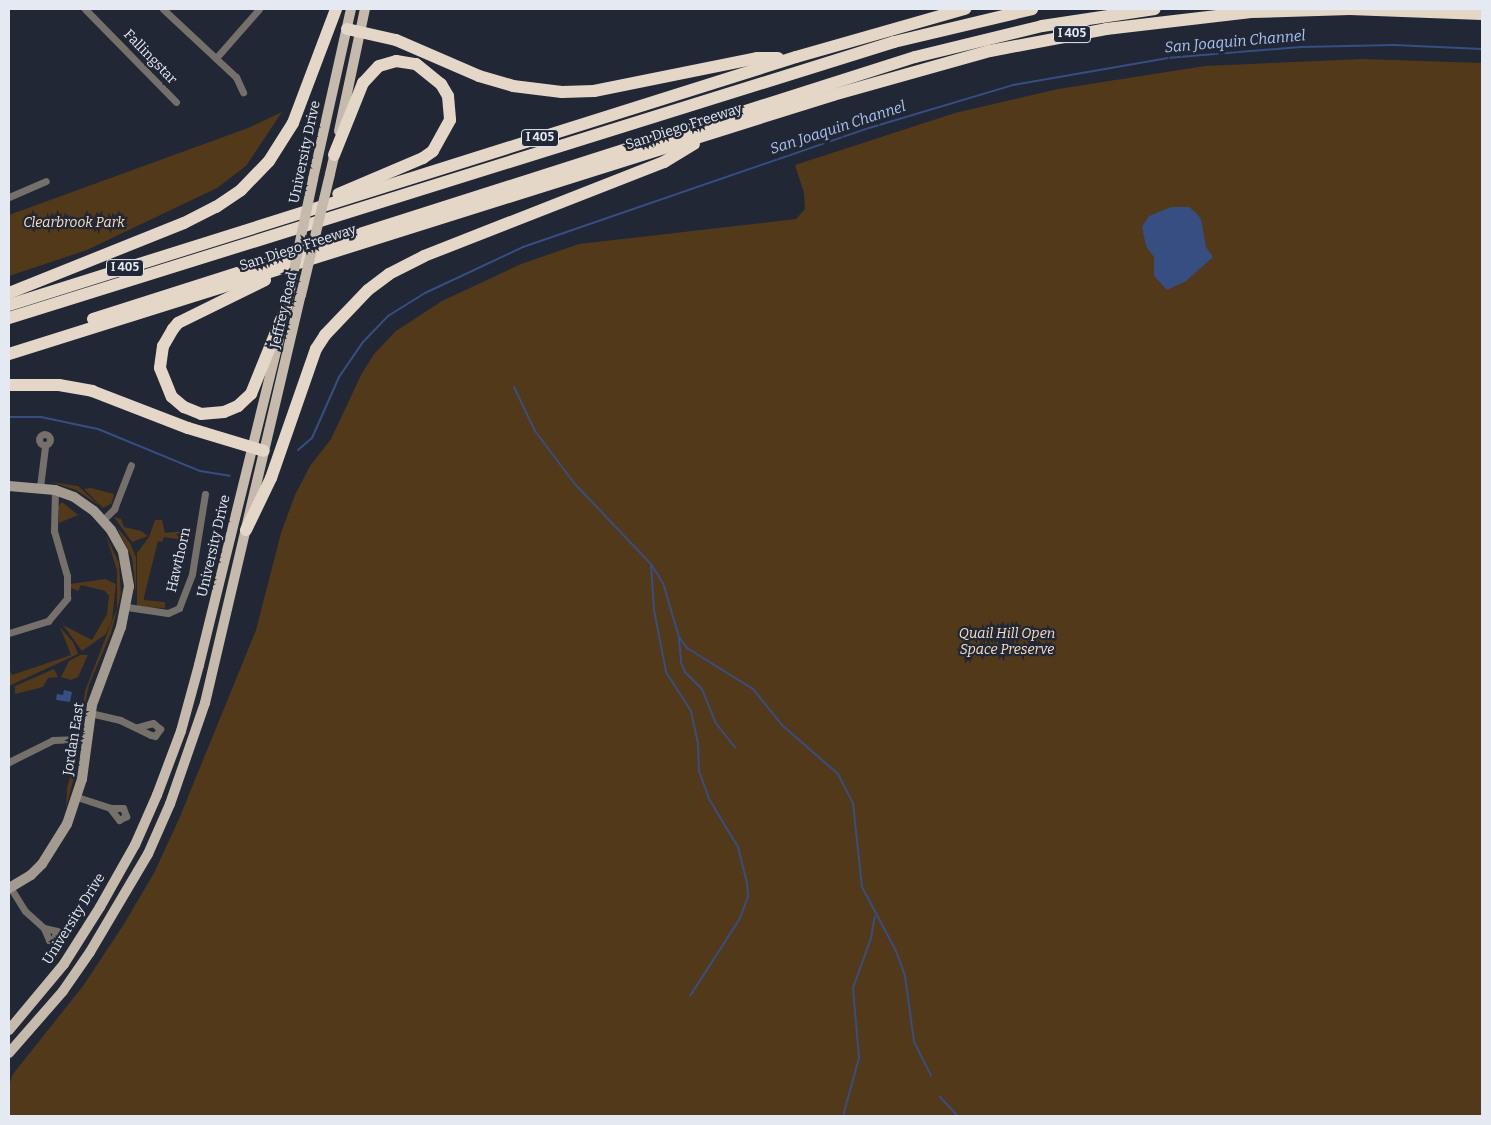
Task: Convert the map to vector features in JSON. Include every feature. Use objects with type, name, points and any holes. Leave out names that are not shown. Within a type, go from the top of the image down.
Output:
[{"type":"highway","points":[[9,293],[184,223],[216,208],[240,190],[269,161],[294,123],[336,9]]},
{"type":"highway","name":"I 405","points":[[9,305],[796,57],[965,9]]},
{"type":"highway","points":[[9,318],[894,42],[1032,9]]},
{"type":"highway","name":"San Diego Freeway","points":[[56,339],[85,321],[915,57],[1042,26],[1156,9]]},
{"type":"highway","name":"San Diego Freeway","points":[[9,354],[926,67],[1054,37],[1205,16],[1335,9],[1482,14]]},
{"type":"highway","points":[[347,28],[396,40],[479,76],[530,89],[562,92],[594,91],[642,83],[756,58],[796,57]]},
{"type":"highway","points":[[283,218],[423,158],[433,151],[450,120],[448,96],[441,84],[416,64],[396,61],[379,66],[363,83],[334,155]]},
{"type":"highway","points":[[246,530],[271,478],[316,349],[325,335],[374,286],[398,269],[443,248],[664,162],[711,134]]},
{"type":"highway","points":[[287,268],[173,329],[163,346],[160,368],[172,397],[184,407],[201,414],[224,412],[238,406],[250,394],[287,302]]},
{"type":"highway","points":[[9,385],[60,385],[92,391],[258,450]]},
{"type":"main road","points":[[347,28],[351,9]]},
{"type":"main road","name":"Jeffrey Road","points":[[246,530],[258,450],[302,295],[365,9]]},
{"type":"main road","name":"University Drive","points":[[9,1030],[64,964],[100,907],[135,845],[157,795],[181,731],[258,450],[287,302],[347,28]]},
{"type":"main road","name":"University Drive","points":[[9,1053],[63,991],[90,952],[148,854],[193,743],[246,530]]},
{"type":"street","name":"Fallingstar","points":[[85,9],[176,102]]},
{"type":"street","points":[[163,9],[236,77],[243,92]]},
{"type":"street","points":[[216,58],[259,9]]},
{"type":"street","points":[[9,197],[46,181]]},
{"type":"street","points":[[40,487],[45,447]]},
{"type":"street","points":[[103,520],[114,509],[131,465]]},
{"type":"street","name":"Jordan East","points":[[9,486],[40,487],[55,490],[84,503],[103,520],[118,541],[125,558],[128,576],[127,607],[90,713],[77,797],[51,852],[31,875],[10,888]]},
{"type":"street","points":[[9,633],[48,621],[67,598],[67,576],[54,531],[55,490]]},
{"type":"street","name":"Hawthorn","points":[[127,607],[168,613],[179,608],[192,574],[205,494]]},
{"type":"street","points":[[90,713],[138,727]]},
{"type":"street","points":[[9,762],[53,740],[86,739]]},
{"type":"street","points":[[77,797],[110,808]]},
{"type":"street","points":[[10,888],[25,911],[44,928]]},
{"type":"green space","name":"Quail Hill Open Space Preserve","points":[[1363,59],[1482,63],[1482,1116],[9,1116],[9,1085],[13,1074],[83,986],[124,924],[154,873],[179,819],[256,630],[281,533],[295,495],[310,466],[331,439],[361,375],[374,354],[396,331],[442,301],[521,264],[579,244],[796,219],[805,209],[804,193],[795,165],[955,113],[1058,89],[1205,66]]},
{"type":"green space","name":"Clearbrook Park","points":[[282,112],[246,166],[217,188],[87,250],[9,276],[9,215],[248,128]]},
{"type":"green space","points":[[51,482],[78,486],[100,506],[76,490]]},
{"type":"green space","points":[[91,488],[114,494],[112,503],[103,508],[84,489]]},
{"type":"green space","points":[[62,502],[78,515],[59,523],[59,510],[56,509]]},
{"type":"green space","points":[[114,517],[121,519],[124,527],[141,531],[148,536],[132,542]]},
{"type":"green space","points":[[155,520],[162,520],[165,533],[184,531],[182,543],[177,539],[164,537],[162,542],[158,541],[144,600],[165,602],[165,608],[137,607],[137,553],[149,537]]},
{"type":"green space","points":[[116,526],[130,543],[136,557],[136,593],[132,558]]},
{"type":"green space","points":[[106,535],[119,563],[121,594],[111,633],[89,685],[80,726],[85,691],[117,608],[117,571]]},
{"type":"green space","points":[[105,579],[116,584],[112,620],[106,634],[82,651],[63,625],[92,640],[107,614],[109,596],[105,591],[81,585],[78,591],[71,588],[71,584]]},
{"type":"green space","points":[[60,627],[73,642],[78,654],[9,686],[9,669],[12,675],[71,655]]},
{"type":"green space","points":[[80,655],[88,655],[78,677],[71,680],[61,677],[69,661]]},
{"type":"green space","points":[[54,669],[58,677],[48,678],[43,687],[15,694],[15,686]]},
{"type":"green space","points":[[78,750],[73,781],[66,808],[67,788]]},
{"type":"water","points":[[1171,207],[1189,207],[1201,219],[1206,247],[1213,257],[1186,281],[1167,290],[1154,276],[1154,257],[1146,246],[1142,227],[1149,216]]},
{"type":"water","points":[[64,690],[72,692],[70,702],[56,700],[57,694],[63,695]]},
{"type":"waterway","name":"San Joaquin Channel","points":[[298,450],[312,438],[339,377],[363,342],[388,316],[425,293],[523,247],[869,128],[1013,85],[1167,58],[1301,47],[1394,45],[1482,49]]},
{"type":"waterway","points":[[514,387],[535,431],[574,483],[651,564],[663,583],[679,637],[687,648],[753,689],[783,726],[838,774],[853,803],[862,887],[896,951],[905,976],[914,1042],[931,1076]]},
{"type":"waterway","name":"San Joaquin Channel","points":[[9,417],[41,417],[98,429],[200,471],[230,476]]},
{"type":"waterway","points":[[651,565],[654,610],[666,672],[691,711],[698,744],[699,771],[709,799],[738,847],[747,883],[748,897],[739,920],[690,996]]},
{"type":"waterway","points":[[679,638],[681,663],[685,672],[702,689],[715,722],[735,748]]},
{"type":"waterway","points":[[843,1116],[859,1058],[853,988],[871,938],[875,916]]},
{"type":"waterway","points":[[940,1097],[958,1116]]}]
